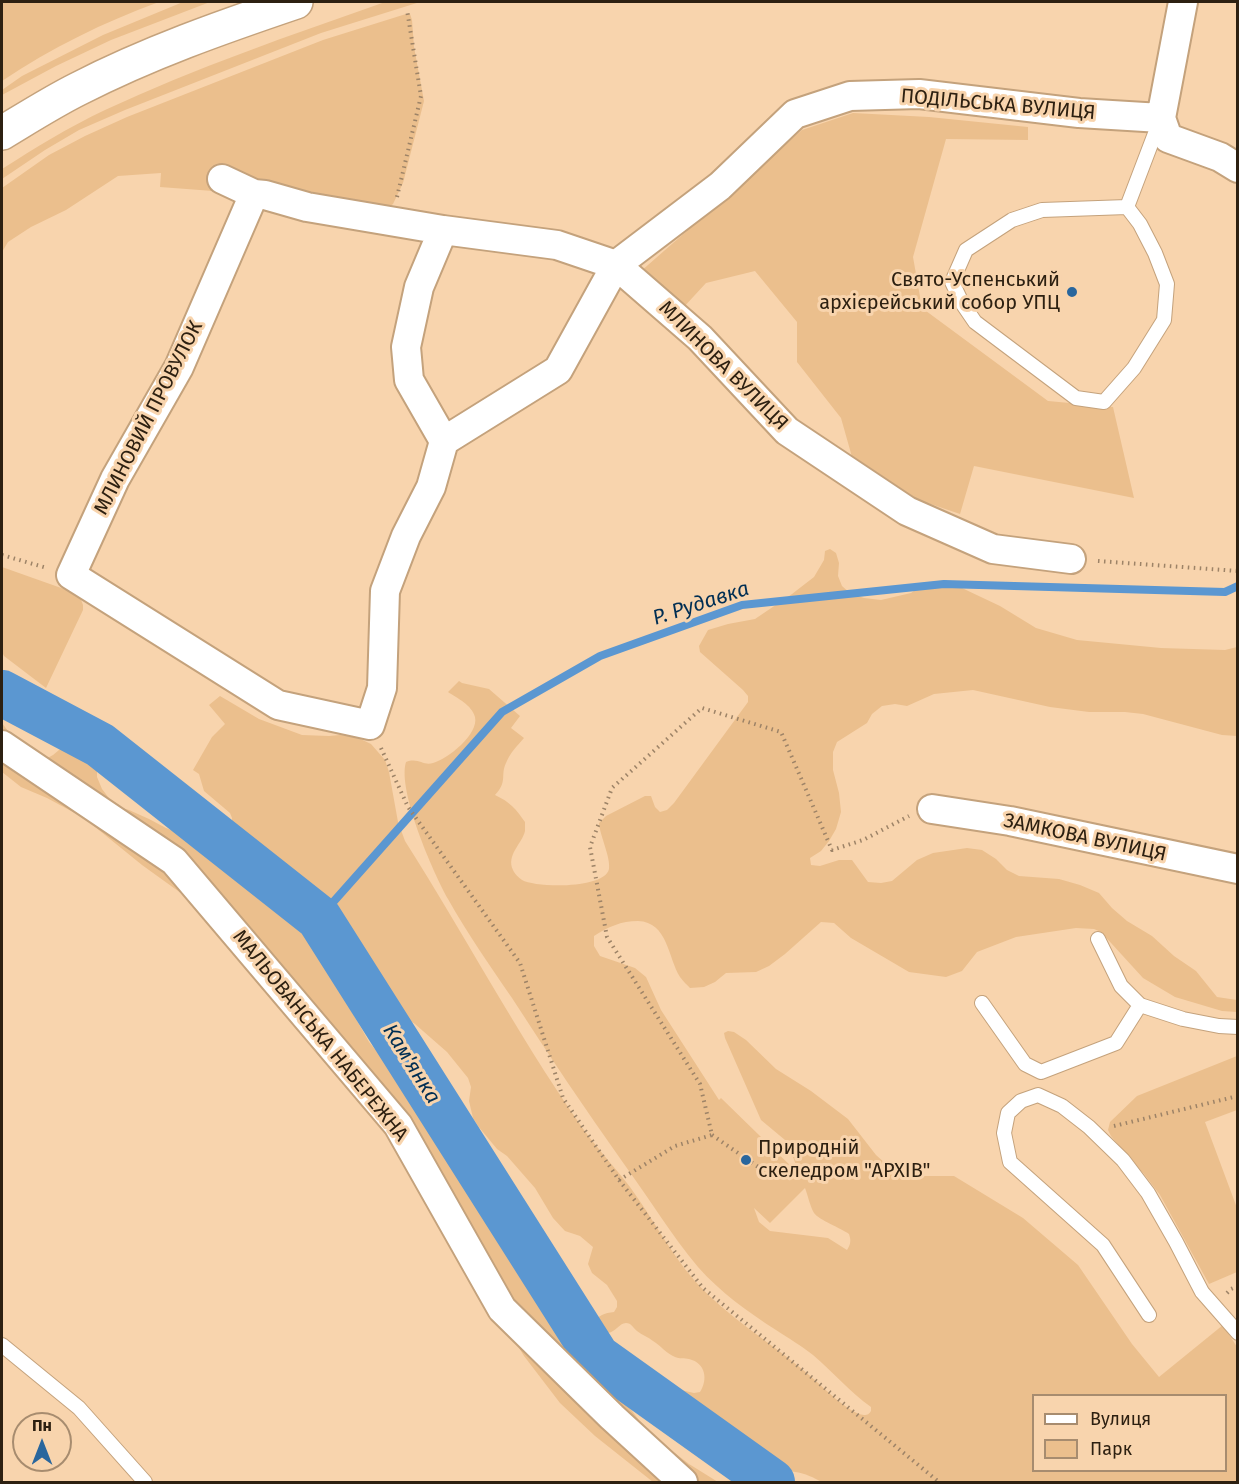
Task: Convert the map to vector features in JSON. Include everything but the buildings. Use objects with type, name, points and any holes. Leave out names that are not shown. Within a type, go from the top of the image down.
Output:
[{"type":"street","points":[[2,133],[77,89],[146,58],[217,29],[296,2]]},
{"type":"street","points":[[1183,2],[1161,118],[1168,138],[1220,158],[1238,168]]},
{"type":"street","name":"ПОДІЛЬСЬКА ВУЛИЦЯ","points":[[444,441],[558,370],[616,265],[720,186],[795,114],[850,96],[919,94],[1079,113],[1161,118]]},
{"type":"street","name":"МЛИНОВА ВУЛИЦЯ","points":[[222,179],[254,194],[307,207],[443,230],[557,245],[616,265],[700,338],[787,431],[907,511],[993,549],[1071,559]]},
{"type":"street","name":"МЛИНОВИЙ ПРОВУЛОК","points":[[70,576],[115,479],[179,367],[254,194]]},
{"type":"street","points":[[70,576],[278,705],[370,725],[382,688],[385,591],[406,536],[431,487],[444,441],[409,380],[406,347],[419,287],[443,230]]},
{"type":"street","name":"МАЛЬОВАНСЬКА НАБЕРЕЖНА","points":[[2,745],[174,861],[398,1125],[502,1308],[612,1417],[683,1482]]},
{"type":"street","name":"ЗАМКОВА ВУЛИЦЯ","points":[[932,809],[1010,821],[1238,869]]},
{"type":"lane","points":[[1127,207],[1161,118]]},
{"type":"lane","points":[[1127,207],[1140,224],[1167,284],[1164,320],[1134,368],[1104,402],[1076,398],[975,322],[952,282],[966,250],[1012,220],[1042,210],[1127,207]]},
{"type":"lane","points":[[1098,939],[1121,986],[1140,1005],[1183,1019],[1238,1027]]},
{"type":"lane","points":[[982,1003],[1025,1064],[1041,1072],[1116,1043],[1140,1005]]},
{"type":"lane","points":[[1149,1316],[1103,1245],[1010,1162],[1004,1133],[1008,1113],[1021,1101],[1038,1095],[1062,1106],[1093,1131],[1123,1160],[1148,1193],[1202,1292],[1238,1333]]},
{"type":"lane","points":[[2,1345],[79,1408],[145,1482]]},
{"type":"path","points":[[394,221],[398,190],[422,96],[408,9]]},
{"type":"path","points":[[2,555],[70,576]]},
{"type":"path","points":[[1071,559],[1238,571]]},
{"type":"path","points":[[764,1171],[712,1134],[699,1084],[607,938],[590,846],[612,788],[702,708],[781,732],[832,850],[863,840],[919,810],[932,809]]},
{"type":"path","points":[[370,725],[408,807],[520,963],[562,1098],[619,1180],[703,1288],[939,1482]]},
{"type":"path","points":[[1093,1131],[1238,1096]]},
{"type":"path","points":[[619,1180],[675,1146],[712,1134]]},
{"type":"green space","points":[[2,2],[159,2],[78,37],[2,81]]},
{"type":"green space","points":[[183,2],[210,2],[111,40],[2,95],[2,90],[22,76],[103,35]]},
{"type":"green space","points":[[385,2],[420,2],[321,33],[125,110],[79,130],[2,179],[2,169],[78,123],[105,110],[208,66]]},
{"type":"green space","points":[[410,14],[412,20],[414,47],[424,101],[403,183],[393,204],[385,210],[160,187],[161,173],[118,176],[66,210],[31,227],[8,242],[2,252],[2,188],[49,155],[127,117],[323,40]]},
{"type":"green space","points":[[853,113],[929,117],[1028,127],[1028,140],[946,139],[913,257],[922,308],[1048,401],[1113,407],[1134,498],[974,466],[960,514],[913,498],[854,464],[841,418],[797,362],[797,322],[755,271],[706,283],[682,309],[640,272],[802,130]]},
{"type":"green space","points":[[830,549],[836,553],[839,563],[838,576],[842,586],[851,594],[864,598],[881,600],[911,593],[925,583],[945,580],[1000,606],[1036,628],[1077,640],[1161,648],[1225,650],[1237,647],[1237,736],[1222,735],[1143,714],[1089,712],[1050,707],[973,690],[934,694],[907,706],[895,704],[882,706],[872,714],[867,723],[837,742],[833,752],[833,770],[841,812],[836,829],[829,841],[821,851],[810,858],[811,865],[820,866],[839,860],[852,860],[868,882],[881,883],[892,881],[917,860],[933,853],[967,848],[982,850],[1007,870],[1019,876],[1059,879],[1080,885],[1099,893],[1127,921],[1152,936],[1174,956],[1196,971],[1217,997],[1237,1000],[1237,1012],[1222,1011],[1175,997],[1143,978],[1101,932],[1094,929],[1076,928],[1016,937],[977,952],[962,971],[946,977],[909,972],[851,938],[834,923],[821,922],[769,966],[756,972],[726,973],[704,987],[690,988],[680,977],[661,934],[656,927],[648,923],[632,921],[610,927],[594,936],[594,946],[600,956],[635,968],[646,977],[661,1010],[719,1100],[721,1098],[799,1174],[785,1140],[761,1120],[724,1033],[734,1032],[746,1040],[776,1069],[811,1091],[848,1119],[876,1155],[897,1174],[954,1176],[1023,1218],[1078,1265],[1132,1344],[1159,1377],[1223,1325],[1237,1347],[1237,1482],[822,1482],[792,1472],[770,1478],[759,1478],[749,1473],[751,1456],[735,1436],[709,1413],[676,1396],[681,1390],[700,1392],[705,1377],[699,1364],[689,1359],[672,1356],[630,1324],[622,1324],[607,1333],[595,1325],[599,1317],[614,1312],[617,1301],[607,1285],[592,1273],[588,1264],[593,1247],[580,1236],[565,1231],[553,1218],[535,1188],[478,1126],[473,1118],[469,1101],[471,1087],[468,1078],[447,1052],[415,1024],[379,1000],[373,989],[369,971],[337,914],[307,882],[232,826],[230,813],[204,791],[199,774],[193,770],[212,737],[225,724],[209,705],[220,696],[259,719],[302,735],[354,736],[371,744],[385,760],[398,822],[405,841],[556,1089],[585,1131],[630,1187],[685,1269],[735,1318],[795,1363],[851,1410],[867,1415],[871,1407],[809,1352],[725,1293],[698,1267],[679,1242],[567,1081],[455,912],[418,831],[411,811],[405,775],[406,762],[414,760],[429,764],[439,761],[461,745],[472,731],[475,717],[471,709],[448,692],[459,681],[489,689],[520,716],[511,728],[524,738],[508,759],[504,768],[503,782],[495,795],[512,806],[525,822],[525,831],[512,859],[511,865],[514,871],[522,880],[530,883],[555,885],[583,883],[605,876],[609,864],[599,823],[606,816],[645,796],[651,796],[655,807],[660,812],[667,810],[748,702],[748,696],[743,690],[700,652],[699,646],[708,630],[755,619],[814,577],[824,560],[825,551]],"holes":[[[805,1188],[814,1213],[820,1218],[849,1234],[850,1242],[847,1250],[828,1238],[770,1231],[759,1222],[754,1208],[770,1223]]]},
{"type":"green space","points":[[2,567],[64,589],[80,597],[83,605],[83,610],[46,688],[4,656],[2,652]]},
{"type":"green space","points":[[2,723],[38,760],[44,760],[67,746],[77,746],[91,755],[97,766],[97,777],[102,789],[115,806],[185,835],[270,897],[301,930],[337,985],[369,1042],[397,1076],[475,1159],[476,1171],[465,1177],[483,1179],[487,1183],[493,1206],[507,1226],[508,1237],[521,1252],[531,1269],[552,1289],[579,1333],[593,1346],[608,1350],[615,1355],[610,1363],[610,1375],[621,1389],[629,1407],[649,1433],[689,1464],[718,1482],[653,1482],[595,1436],[560,1403],[524,1356],[390,1134],[237,951],[185,896],[84,818],[21,787],[2,772]]},
{"type":"green space","points":[[1237,1056],[1237,1110],[1205,1122],[1237,1208],[1237,1272],[1209,1284],[1160,1195],[1108,1130],[1110,1122],[1137,1096]]},
{"type":"waterway","name":"Р. Рудавка","points":[[319,918],[502,712],[600,656],[742,605],[944,584],[1225,592],[1238,586]]},
{"type":"waterway","name":"Кам'янка","points":[[2,693],[100,745],[319,918],[597,1357],[772,1482]]},
{"type":"place","name":"Свято-Успенський архієрейський собор УПЦ","points":[[1072,292]]},
{"type":"place","name":"Природній скеледром \"АРХІВ\"","points":[[746,1160]]}]
